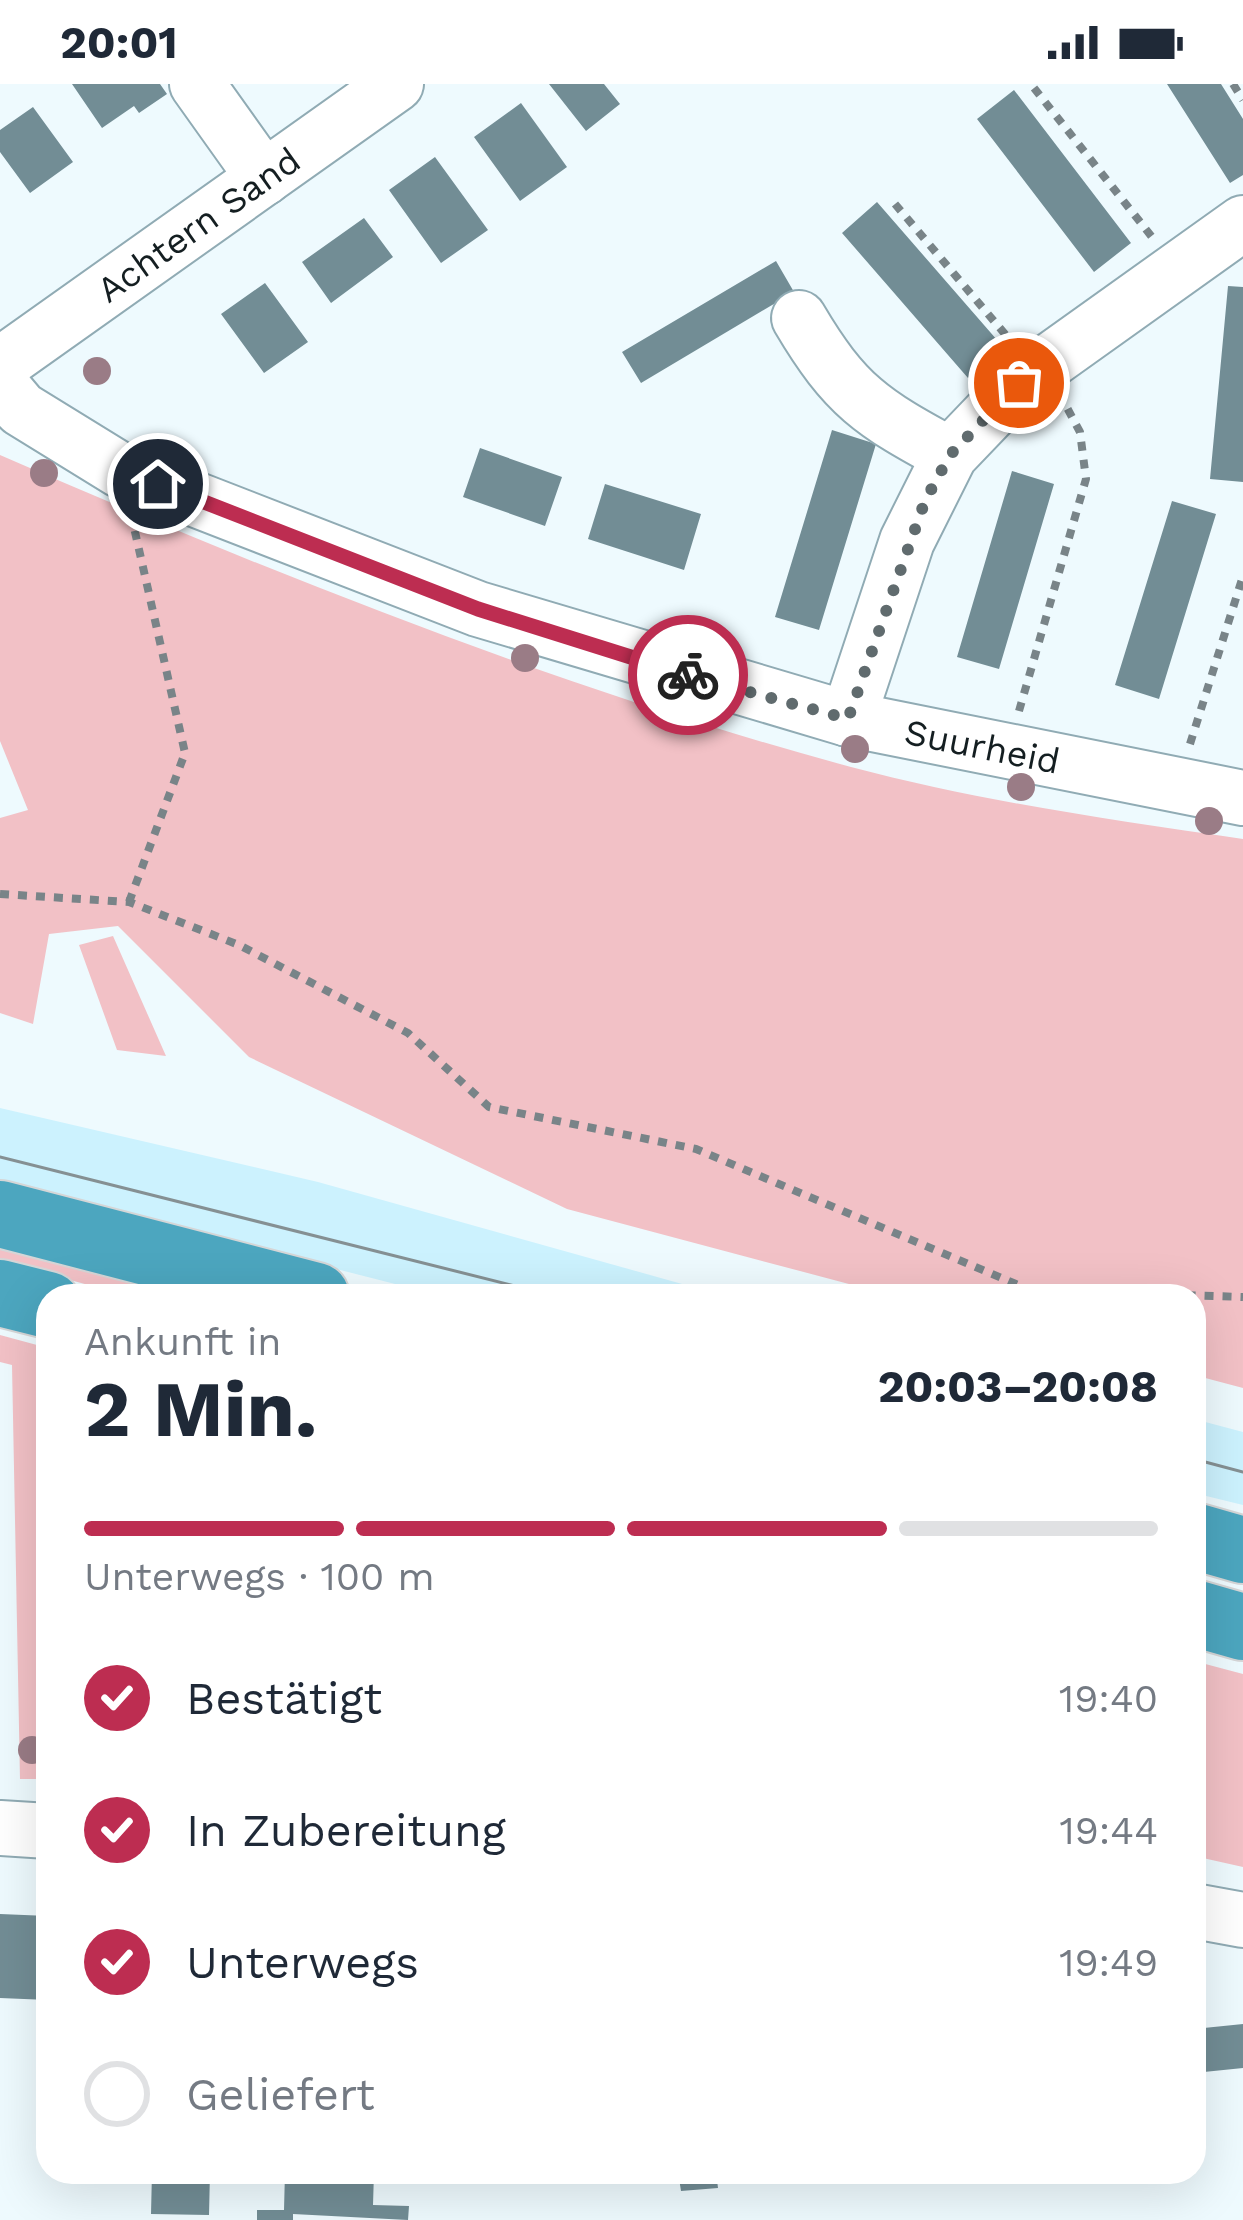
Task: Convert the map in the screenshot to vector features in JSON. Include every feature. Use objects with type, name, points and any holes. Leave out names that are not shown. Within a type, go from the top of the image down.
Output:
[{"type":"highway","points":[[0,1214],[270,1284]]},
{"type":"highway","points":[[0,1293],[36,1302]]},
{"type":"highway","points":[[1206,1539],[1243,1550]]},
{"type":"highway","points":[[1206,1616],[1243,1627]]},
{"type":"street","points":[[196,84],[264,178]]},
{"type":"street","name":"Achtern Sand","points":[[0,365],[396,84]]},
{"type":"street","points":[[848,719],[907,541],[950,455],[1040,368],[1243,223]]},
{"type":"street","points":[[799,318],[826,363],[855,398],[950,455]]},
{"type":"street","name":"Suurheid","points":[[0,384],[21,409],[120,470],[478,609],[848,719],[1243,798]]},
{"type":"street","points":[[0,1828],[36,1830]]},
{"type":"street","points":[[1206,1913],[1243,1920]]},
{"type":"path","points":[[1233,84],[1243,100]]},
{"type":"path","points":[[1034,88],[1177,269]]},
{"type":"path","points":[[895,203],[1040,368],[1080,432],[1086,479],[1007,753]]},
{"type":"path","points":[[120,470],[185,753],[129,902]]},
{"type":"path","points":[[1177,786],[1243,576]]},
{"type":"path","points":[[0,894],[129,902],[238,945],[408,1033],[489,1107],[696,1149],[1016,1284]]},
{"type":"path","points":[[1206,1296],[1243,1297]]},
{"type":"shaded area","points":[[0,455],[420,626],[742,736],[948,790],[1243,839],[1243,1388],[1206,1378],[1206,1284],[849,1284],[567,1209],[249,1057],[118,926],[49,934],[33,1024],[0,1013],[0,818],[28,810],[0,741]]},
{"type":"shaded area","points":[[113,936],[166,1056],[117,1050],[79,945]]},
{"type":"shaded area","points":[[0,1108],[318,1182],[682,1284],[395,1284],[0,1183]]},
{"type":"shaded area","points":[[0,1244],[159,1284],[85,1284],[0,1261]]},
{"type":"shaded area","points":[[0,1335],[36,1345],[36,1779],[20,1779],[12,1365],[0,1362]]},
{"type":"shaded area","points":[[1206,1422],[1243,1432],[1243,1505],[1206,1496]]},
{"type":"shaded area","points":[[1206,1664],[1243,1674],[1243,1867],[1206,1859]]},
{"type":"building","points":[[72,84],[160,84],[167,94],[139,113],[134,106],[102,128]]},
{"type":"building","points":[[549,84],[604,84],[620,104],[586,131]]},
{"type":"building","points":[[1167,84],[1221,84],[1243,119],[1243,175],[1230,183]]},
{"type":"building","points":[[1014,90],[1131,243],[1094,272],[977,119]]},
{"type":"building","points":[[521,103],[567,167],[520,201],[474,137]]},
{"type":"building","points":[[33,107],[73,162],[30,193],[0,152],[0,130]]},
{"type":"building","points":[[435,157],[488,230],[441,263],[389,190]]},
{"type":"building","points":[[877,202],[1004,348],[968,378],[842,233]]},
{"type":"building","points":[[364,218],[393,257],[331,303],[302,262]]},
{"type":"building","points":[[776,261],[794,292],[641,383],[622,352]]},
{"type":"building","points":[[265,283],[308,342],[264,373],[221,314]]},
{"type":"building","points":[[1228,286],[1243,287],[1243,482],[1210,479]]},
{"type":"building","points":[[832,430],[876,444],[819,630],[775,617]]},
{"type":"building","points":[[480,448],[562,477],[545,526],[463,497]]},
{"type":"building","points":[[1012,471],[1054,484],[999,669],[957,657]]},
{"type":"building","points":[[605,484],[701,514],[684,570],[588,539]]},
{"type":"building","points":[[1172,501],[1216,514],[1159,699],[1115,685]]},
{"type":"building","points":[[0,1914],[36,1916],[36,2000],[0,1998]]},
{"type":"building","points":[[1243,2024],[1243,2068],[1206,2072],[1206,2028]]},
{"type":"building","points":[[152,2184],[210,2184],[209,2215],[151,2214]]},
{"type":"building","points":[[285,2184],[374,2184],[373,2205],[409,2206],[408,2220],[293,2214],[293,2220],[257,2220],[257,2210],[284,2210]]},
{"type":"building","points":[[680,2184],[718,2184],[718,2188],[681,2191]]},
{"type":"tram line","points":[[0,1157],[507,1284]]},
{"type":"tram line","points":[[1206,1462],[1243,1472]]},
{"type":"way so far","points":[[688,675],[848,719],[907,541],[925,501],[950,455],[1019,383]]},
{"type":"route","points":[[158,484],[478,609],[688,675]]}]
